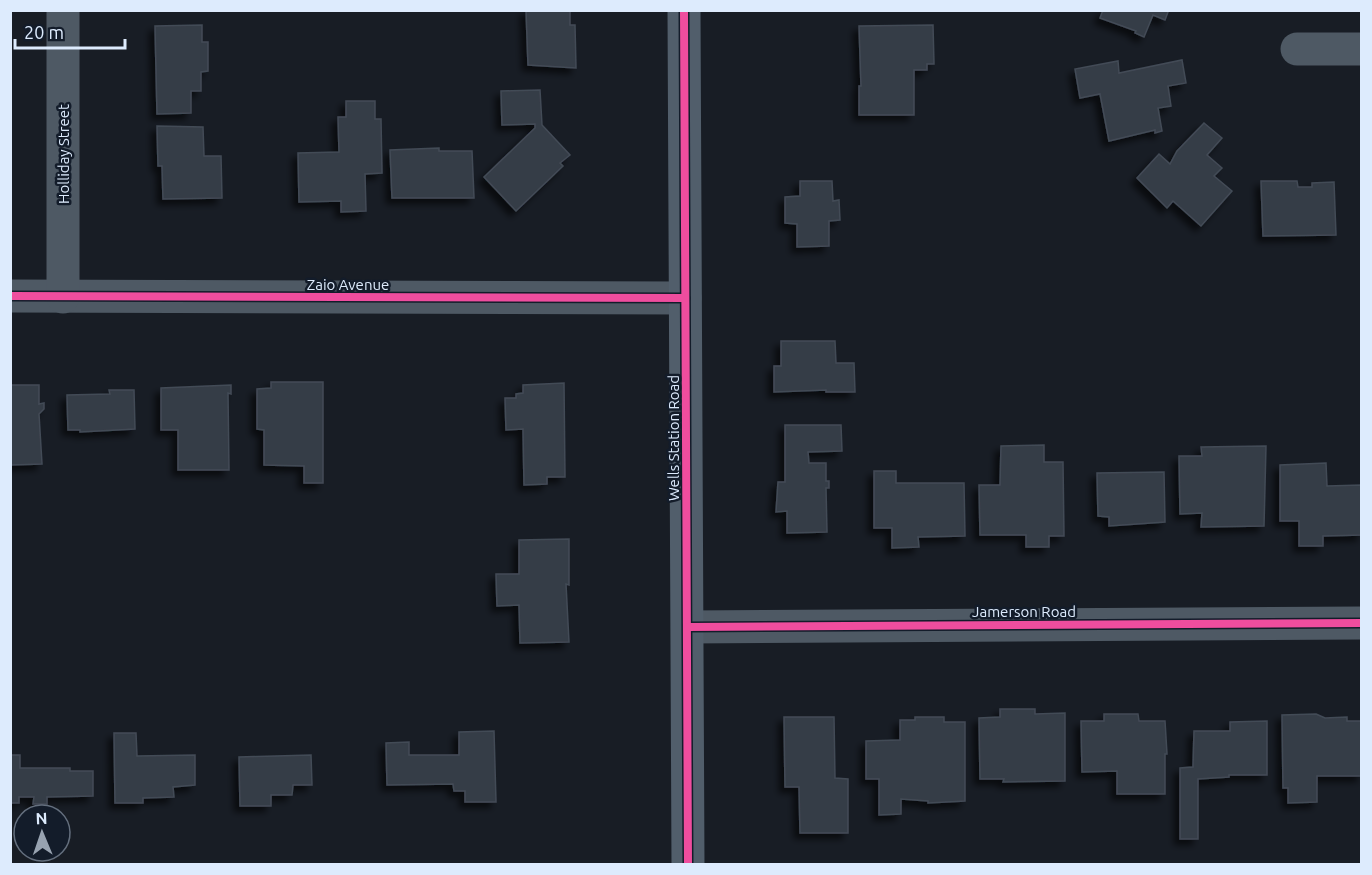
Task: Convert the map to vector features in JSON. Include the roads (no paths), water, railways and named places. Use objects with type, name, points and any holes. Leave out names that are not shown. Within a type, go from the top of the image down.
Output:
[{"type":"street","name":"Holliday Street","points":[[63,10],[63,297]]},
{"type":"street","name":"Wells Station Road","points":[[684,10],[688,864]]},
{"type":"street","points":[[1297,49],[1362,49]]},
{"type":"street","name":"Zaio Avenue","points":[[10,296],[685,298]]},
{"type":"street","name":"Jamerson Road","points":[[687,627],[1362,623]]}]
